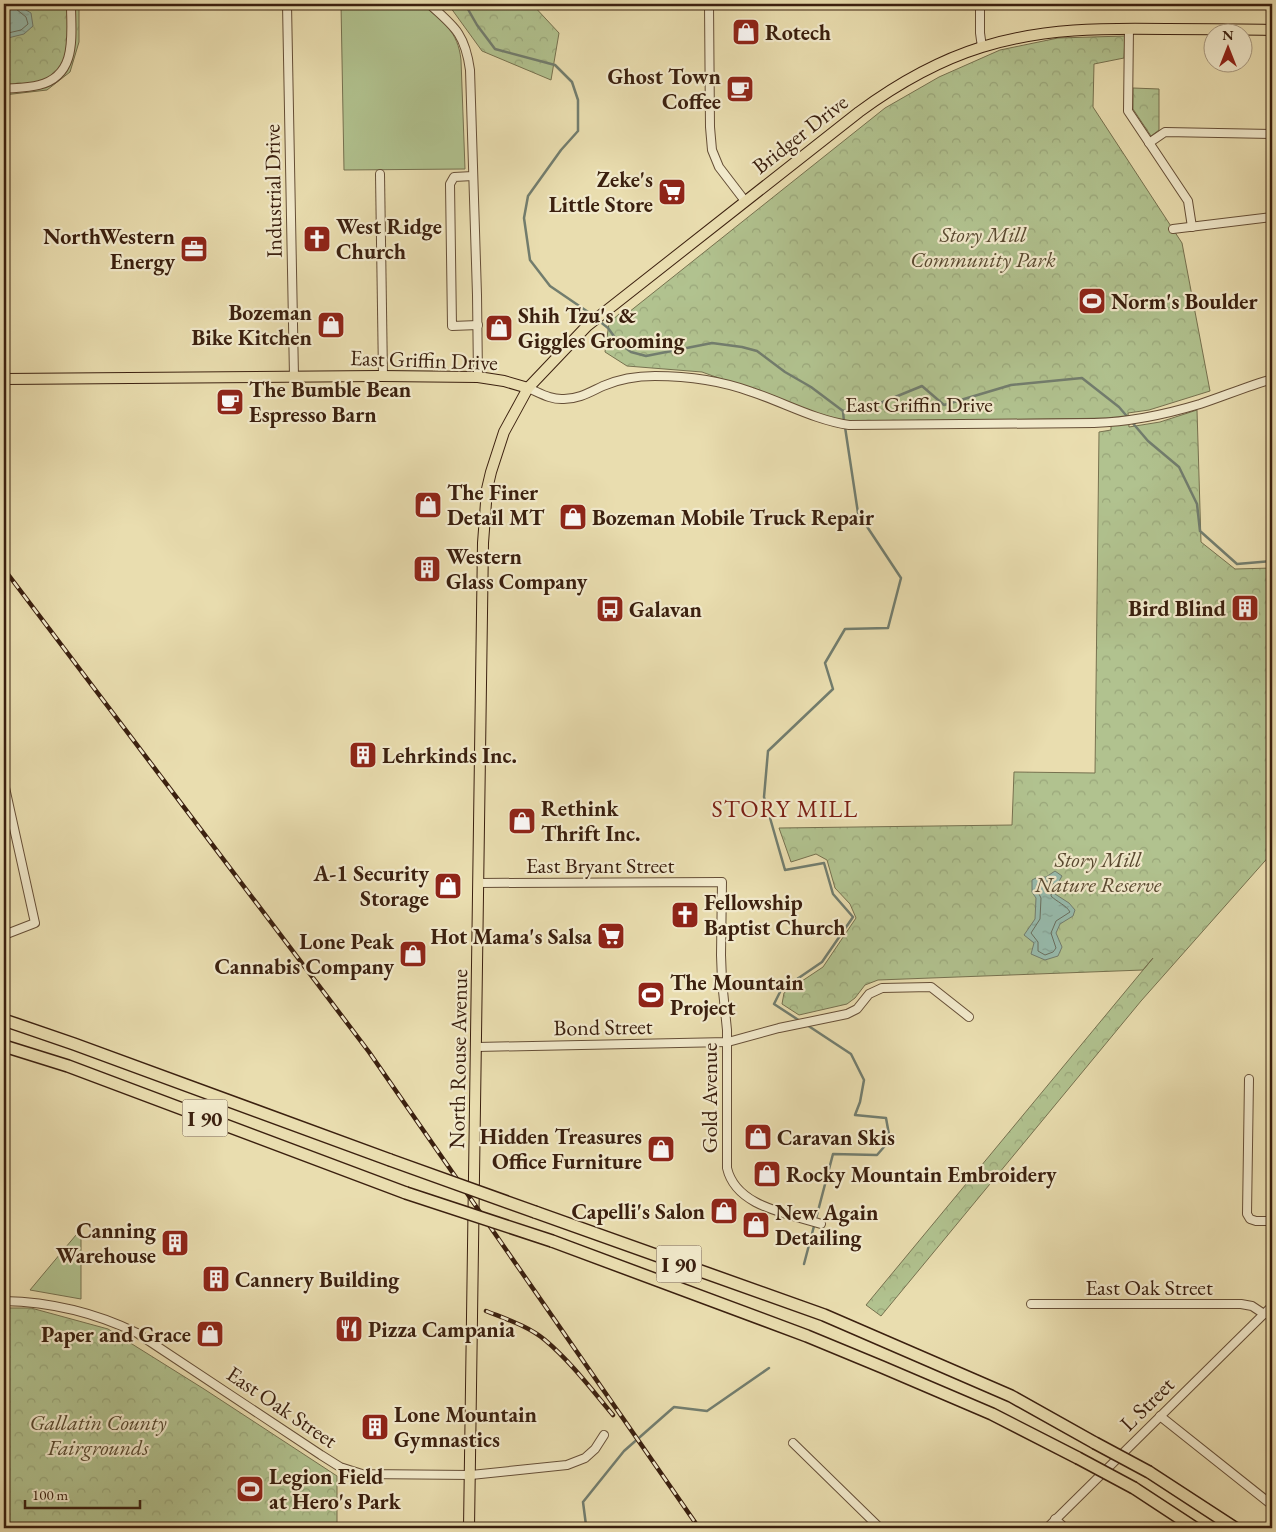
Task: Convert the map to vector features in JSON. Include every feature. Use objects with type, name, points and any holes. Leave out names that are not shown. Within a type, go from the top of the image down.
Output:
[{"type":"highway","name":"I 90","points":[[4,1020],[824,1315],[1011,1396],[1149,1472],[1235,1528]]},
{"type":"highway","name":"I 90","points":[[4,1046],[68,1066],[406,1193],[552,1240],[807,1336],[992,1414],[1134,1488],[1195,1528]]},
{"type":"main road","name":"Bridger Drive","points":[[486,500],[491,472],[502,436],[528,388],[562,350],[608,309],[884,94],[929,68],[982,47],[1051,32],[1092,28],[1272,30]]},
{"type":"main road","name":"East Griffin Drive","points":[[4,378],[478,377],[497,379],[528,388]]},
{"type":"main road","name":"North Rouse Avenue","points":[[469,1528],[483,544],[486,500]]},
{"type":"street","points":[[4,89],[38,86],[50,80],[65,67],[72,45],[71,4]]},
{"type":"street","name":"Industrial Drive","points":[[287,4],[294,377]]},
{"type":"street","points":[[429,4],[448,20],[464,42],[470,70],[478,377]]},
{"type":"street","points":[[710,4],[710,127],[712,150],[718,167],[745,202]]},
{"type":"street","points":[[980,4],[982,47]]},
{"type":"street","points":[[1129,28],[1128,111],[1188,202],[1192,227]]},
{"type":"street","points":[[1149,143],[1165,132],[1272,134]]},
{"type":"street","points":[[380,174],[383,376]]},
{"type":"street","points":[[473,176],[454,177],[450,184],[452,326],[478,325]]},
{"type":"street","points":[[1173,229],[1272,217]]},
{"type":"street","name":"East Griffin Drive","points":[[528,388],[550,398],[564,399],[582,396],[604,385],[625,379],[655,376],[710,381],[751,391],[819,419],[838,424],[1094,423],[1137,418],[1200,404],[1246,386],[1272,379]]},
{"type":"street","points":[[4,783],[35,924],[4,935]]},
{"type":"street","name":"East Bryant Street","points":[[478,883],[722,882]]},
{"type":"street","name":"Gold Avenue","points":[[722,882],[721,956],[727,1042],[727,1168],[729,1177],[737,1190],[751,1200],[821,1224]]},
{"type":"street","name":"Bond Street","points":[[477,1047],[727,1042],[849,1013],[857,1009],[869,994],[882,988],[931,988],[969,1017]]},
{"type":"street","points":[[1249,1079],[1247,1214],[1250,1219],[1256,1221],[1272,1221]]},
{"type":"street","name":"East Oak Street","points":[[4,1301],[61,1307],[115,1323],[137,1333],[340,1467],[362,1474],[471,1476],[567,1465],[585,1458],[595,1449],[604,1435]]},
{"type":"street","name":"East Oak Street","points":[[1031,1304],[1241,1304],[1252,1306],[1264,1314]]},
{"type":"street","name":"L Street","points":[[1047,1528],[1272,1306]]},
{"type":"street","points":[[1160,1416],[1272,1505]]},
{"type":"street","points":[[793,1443],[880,1528]]},
{"type":"street","points":[[1055,1520],[1065,1528]]},
{"type":"green space","points":[[4,4],[79,4],[79,42],[70,72],[47,90],[4,95]]},
{"type":"green space","points":[[341,4],[422,4],[437,16],[453,34],[461,60],[465,169],[344,170]]},
{"type":"green space","points":[[448,4],[532,4],[559,33],[551,80],[482,51]]},
{"type":"green space","points":[[1125,36],[1124,58],[1094,64],[1093,107],[1182,243],[1210,391],[1149,410],[1128,413],[1129,427],[1160,422],[1197,410],[1201,542],[1235,569],[1272,568],[1272,853],[1141,1001],[881,1316],[866,1305],[1153,958],[1143,970],[878,980],[865,985],[855,998],[847,1004],[799,1015],[782,1004],[784,993],[823,967],[856,918],[850,904],[835,888],[827,860],[816,854],[791,862],[779,828],[1012,825],[1014,772],[1095,773],[1099,432],[1111,430],[1111,418],[854,422],[832,419],[702,372],[627,366],[605,352],[609,323],[619,314],[624,316],[885,108],[939,77],[1000,50],[1058,38]]},
{"type":"green space","points":[[1133,88],[1159,89],[1159,130],[1151,136],[1133,109]]},
{"type":"green space","points":[[81,1229],[81,1299],[30,1290]]},
{"type":"green space","name":"Gallatin County Fairgrounds","points":[[4,1308],[31,1308],[108,1329],[337,1476],[337,1528],[4,1528]]},
{"type":"water","points":[[4,4],[16,4],[31,13],[33,26],[24,34],[4,39]]},
{"type":"water","points":[[1055,871],[1062,876],[1055,894],[1069,903],[1075,910],[1073,916],[1060,924],[1056,933],[1062,947],[1058,956],[1045,960],[1031,954],[1034,943],[1024,935],[1035,919],[1036,898],[1032,892],[1032,880],[1038,877],[1046,877]]},
{"type":"waterway","points":[[465,4],[477,25],[495,49],[555,65],[572,82],[578,100],[578,131],[561,150],[528,196],[524,218],[530,260],[550,286],[594,316]]},
{"type":"waterway","points":[[598,320],[608,328],[619,343],[631,352],[646,356],[712,343],[757,351],[843,411],[878,404],[922,386],[944,405],[1011,385],[1082,378],[1119,407],[1148,441],[1179,467],[1197,504],[1200,531],[1237,564],[1272,561]]},
{"type":"waterway","points":[[843,411],[844,422]]},
{"type":"waterway","points":[[800,1021],[774,1004],[781,990],[822,962],[853,917],[833,894],[824,863],[785,870],[764,797],[768,751],[833,689],[825,663],[845,629],[888,628],[901,578],[858,513],[845,427]]},
{"type":"waterway","points":[[804,1264],[833,1154],[877,1155],[890,1140],[886,1118],[855,1115],[860,1102],[864,1080],[851,1054],[807,1025]]},
{"type":"waterway","points":[[589,1528],[586,1525],[583,1502],[624,1451],[674,1407],[707,1411],[769,1368]]},
{"type":"railway","points":[[4,569],[369,1052],[699,1528]]},
{"type":"railway","points":[[486,1311],[524,1327],[545,1340],[572,1367],[613,1415]]},
{"type":"place","name":"Rotech","points":[[746,32]]},
{"type":"place","name":"Ghost Town Coffee","points":[[740,89]]},
{"type":"place","name":"Zeke's Little Store","points":[[672,192]]},
{"type":"place","name":"West Ridge Church","points":[[317,239]]},
{"type":"place","name":"NorthWestern Energy","points":[[194,249]]},
{"type":"place","name":"Norm's Boulder","points":[[1092,301]]},
{"type":"place","name":"Bozeman Bike Kitchen","points":[[331,325]]},
{"type":"place","name":"Shih Tzu's & Giggles Grooming","points":[[499,328]]},
{"type":"place","name":"The Bumble Bean Espresso Barn","points":[[230,402]]},
{"type":"place","name":"The Finer Detail MT","points":[[428,505]]},
{"type":"place","name":"Bozeman Mobile Truck Repair","points":[[573,517]]},
{"type":"place","name":"Western Glass Company","points":[[427,569]]},
{"type":"place","name":"Bird Blind","points":[[1245,608]]},
{"type":"place","name":"Galavan","points":[[610,609]]},
{"type":"place","name":"Lehrkinds Inc.","points":[[363,755]]},
{"type":"place","name":"Rethink Thrift Inc.","points":[[522,821]]},
{"type":"place","name":"A-1 Security Storage","points":[[448,886]]},
{"type":"place","name":"Fellowship Baptist Church","points":[[685,915]]},
{"type":"place","name":"Hot Mama's Salsa","points":[[611,936]]},
{"type":"place","name":"Lone Peak Cannabis Company","points":[[413,954]]},
{"type":"place","name":"The Mountain Project","points":[[651,995]]},
{"type":"place","name":"Caravan Skis","points":[[758,1137]]},
{"type":"place","name":"Hidden Treasures Office Furniture","points":[[661,1149]]},
{"type":"place","name":"Rocky Mountain Embroidery","points":[[767,1174]]},
{"type":"place","name":"Capelli's Salon","points":[[724,1211]]},
{"type":"place","name":"New Again Detailing","points":[[756,1225]]},
{"type":"place","name":"Canning Warehouse","points":[[175,1243]]},
{"type":"place","name":"Cannery Building","points":[[216,1279]]},
{"type":"place","name":"Pizza Campania","points":[[349,1329]]},
{"type":"place","name":"Paper and Grace","points":[[210,1334]]},
{"type":"place","name":"Lone Mountain Gymnastics","points":[[375,1427]]},
{"type":"place","name":"Legion Field at Hero's Park","points":[[250,1489]]},
{"type":"district","name":"STORY MILL","points":[[785,808]]},
{"type":"park label","name":"Story Mill Community Park","points":[[983,246]]},
{"type":"park label","name":"Story Mill Nature Reserve","points":[[1098,872]]}]
